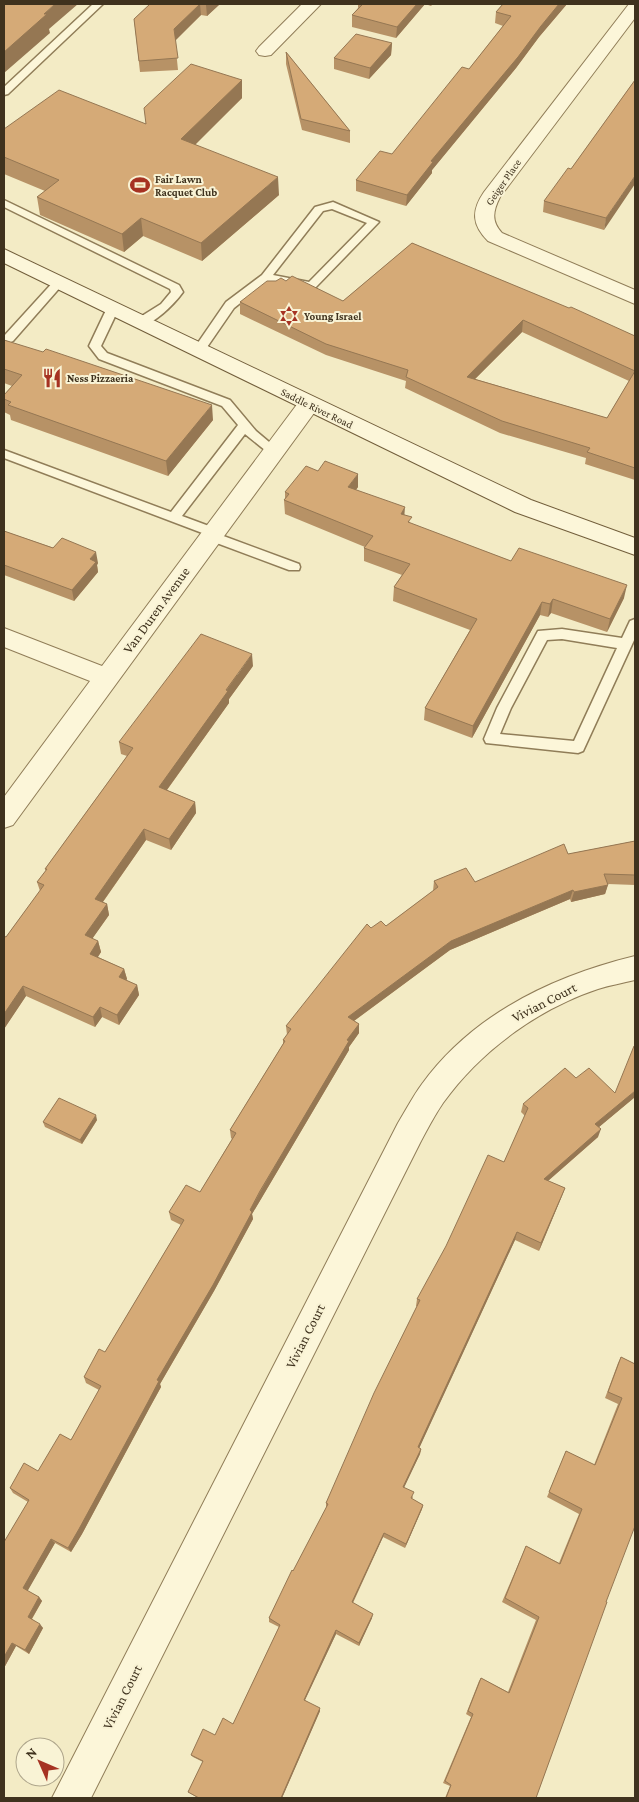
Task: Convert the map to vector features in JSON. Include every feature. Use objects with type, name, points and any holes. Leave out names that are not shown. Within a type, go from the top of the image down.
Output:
[{"type":"street","points":[[266,51],[312,4]]},
{"type":"street","name":"Geiger Place","points":[[635,7],[491,196],[485,207],[483,218],[486,229],[495,237],[635,298]]},
{"type":"street","name":"Saddle River Road","points":[[4,255],[522,506],[635,547]]},
{"type":"street","name":"Van Duren Avenue","points":[[4,817],[310,404]]},
{"type":"street","points":[[4,637],[107,678]]},
{"type":"street","name":"Vivian Court","points":[[71,1798],[409,1133],[436,1088],[465,1055],[502,1024],[545,999],[588,980],[635,968]]},
{"type":"lane","points":[[4,92],[98,4]]},
{"type":"lane","points":[[4,203],[175,287],[176,292],[165,307],[141,322]]},
{"type":"lane","points":[[199,350],[230,305],[266,277],[316,212],[324,207],[333,205],[374,222],[311,286],[266,277]]},
{"type":"lane","points":[[4,341],[9,338],[60,282]]},
{"type":"lane","points":[[113,308],[95,346],[103,356],[226,403],[252,434],[275,452]]},
{"type":"lane","points":[[174,516],[245,426]]},
{"type":"lane","points":[[4,454],[174,516],[212,534],[294,567]]},
{"type":"lane","points":[[625,644],[562,634],[543,634],[504,708],[491,739],[578,747],[635,624]]},
{"type":"building","points":[[4,4],[55,4],[44,14],[47,14],[4,52]]},
{"type":"building","points":[[150,4],[200,4],[174,29],[178,58],[139,61],[134,19]]},
{"type":"building","points":[[358,4],[417,4],[397,27],[352,15],[362,5]]},
{"type":"building","points":[[503,4],[559,4],[518,57],[431,161],[433,162],[407,195],[356,180],[380,151],[392,154],[462,67],[469,69],[511,16],[496,12]]},
{"type":"building","points":[[356,34],[392,43],[370,68],[334,58]]},
{"type":"building","points":[[286,52],[350,131],[301,119]]},
{"type":"building","name":"Fair Lawn Racquet Club","points":[[191,64],[242,80],[181,139],[278,177],[201,243],[141,218],[122,234],[37,197],[59,180],[4,157],[4,129],[59,90],[146,124],[144,108]]},
{"type":"building","points":[[635,80],[635,176],[606,218],[544,201],[568,168],[571,169]]},
{"type":"building","points":[[412,243],[569,308],[571,307],[635,336],[635,371],[635,468],[587,452],[590,448],[502,421],[406,377],[408,370],[326,344],[240,302],[267,281],[276,281],[281,278],[286,281],[292,276],[343,301]],"holes":[[[523,320],[635,371],[607,418],[467,377]]]},
{"type":"building","points":[[4,340],[43,352],[46,349],[212,405],[166,461],[8,405],[11,402],[4,399],[4,395],[22,375],[4,369]]},
{"type":"building","points":[[325,461],[358,474],[348,487],[405,507],[401,514],[412,517],[408,522],[511,561],[519,548],[627,585],[610,619],[553,599],[550,604],[542,602],[473,726],[425,708],[477,619],[394,587],[410,564],[364,548],[373,536],[284,500],[289,494],[285,492],[306,466],[318,471]]},
{"type":"building","points":[[4,531],[53,548],[62,538],[96,552],[90,559],[96,562],[72,590],[4,565]]},
{"type":"building","points":[[201,634],[252,654],[226,690],[228,691],[159,787],[195,802],[169,839],[144,829],[95,899],[107,904],[85,935],[98,941],[90,954],[124,969],[119,977],[137,985],[117,1015],[100,1007],[93,1017],[23,986],[4,1014],[4,936],[6,937],[44,885],[37,882],[47,869],[45,869],[133,748],[119,742]]},
{"type":"building","points":[[635,841],[635,875],[604,874],[608,885],[574,892],[573,890],[451,941],[348,1017],[359,1024],[347,1040],[349,1041],[260,1191],[250,1210],[252,1212],[213,1285],[157,1380],[159,1381],[79,1529],[68,1548],[51,1539],[23,1588],[39,1597],[28,1617],[40,1624],[25,1650],[12,1643],[4,1657],[4,1542],[29,1500],[10,1488],[24,1463],[38,1471],[60,1434],[71,1440],[101,1386],[84,1377],[99,1349],[105,1352],[184,1220],[169,1212],[186,1185],[200,1192],[236,1133],[230,1130],[285,1041],[283,1040],[291,1029],[286,1026],[367,924],[371,928],[381,921],[386,926],[438,887],[434,881],[466,868],[475,882],[564,844],[568,854]]},
{"type":"building","points":[[634,1046],[635,1091],[595,1124],[601,1129],[544,1179],[565,1188],[541,1243],[517,1232],[418,1447],[421,1449],[403,1487],[414,1492],[411,1498],[423,1505],[406,1544],[384,1533],[352,1602],[373,1614],[359,1643],[336,1630],[304,1700],[320,1708],[281,1798],[199,1798],[188,1792],[203,1761],[191,1755],[203,1729],[215,1735],[223,1718],[233,1724],[280,1625],[269,1618],[292,1570],[328,1504],[326,1503],[374,1393],[420,1300],[417,1299],[446,1246],[488,1155],[504,1162],[528,1108],[523,1104],[565,1068],[576,1078],[589,1068],[615,1093]]},
{"type":"building","points":[[59,1098],[96,1115],[80,1140],[43,1122]]},
{"type":"building","points":[[621,1357],[635,1364],[635,1526],[536,1798],[446,1798],[451,1785],[445,1781],[473,1714],[468,1711],[481,1678],[509,1693],[539,1617],[505,1598],[526,1546],[560,1564],[582,1509],[549,1492],[566,1451],[595,1465],[622,1398],[608,1392]]},
{"type":"place","name":"Fair Lawn Racquet Club","points":[[140,185]]},
{"type":"place","name":"Young Israel","points":[[289,316]]},
{"type":"place","name":"Ness Pizzaeria","points":[[52,378]]}]
